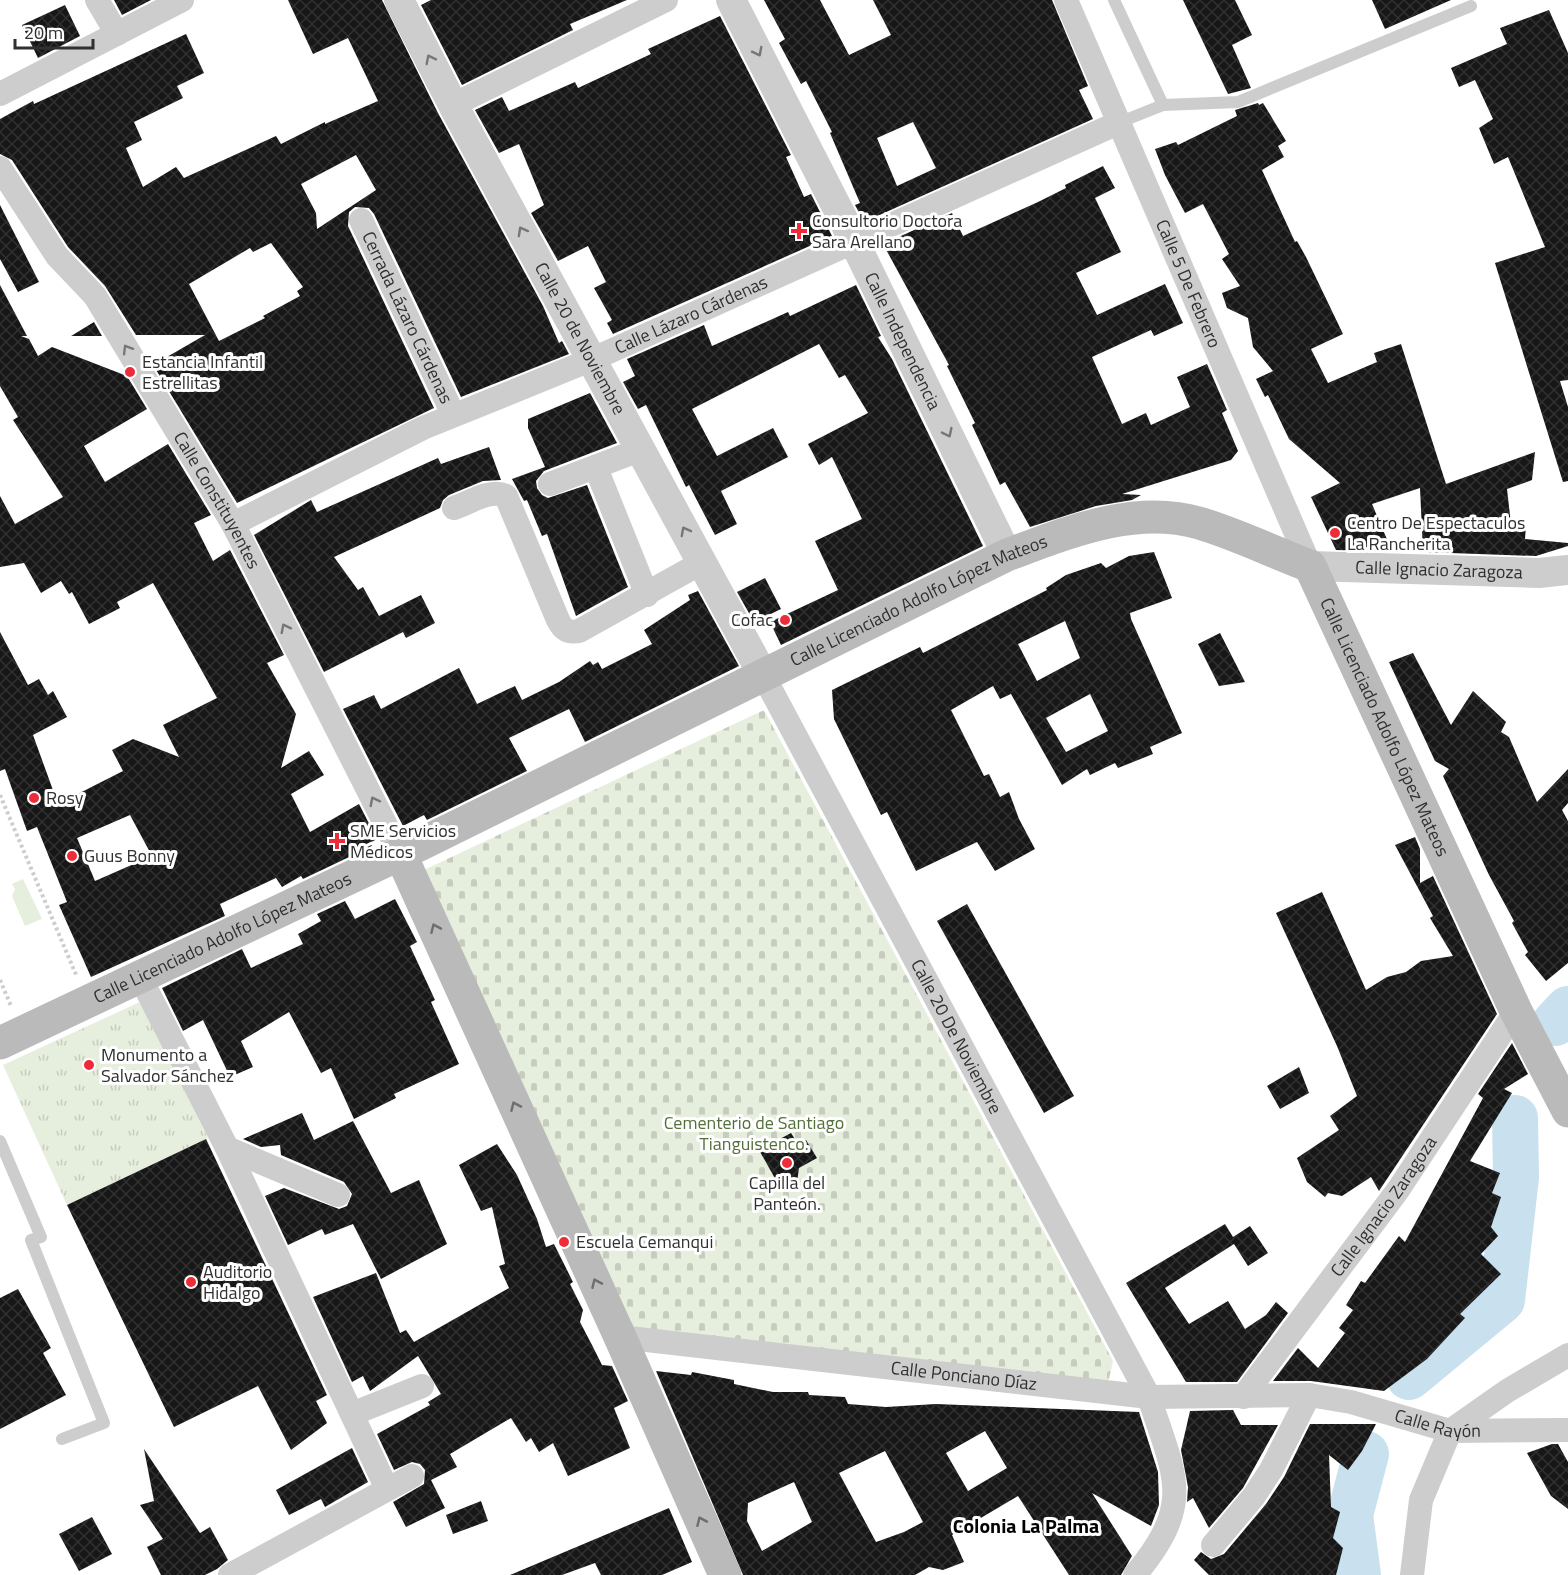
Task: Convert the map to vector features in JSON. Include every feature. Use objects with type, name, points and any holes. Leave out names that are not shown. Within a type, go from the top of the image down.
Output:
[{"type":"main road","name":"Calle Licenciado Adolfo López Mateos","points":[[0,1043],[400,854],[1007,555],[1092,525],[1146,516],[1197,522],[1310,566],[1516,1011],[1568,1111]]},
{"type":"main road","points":[[400,854],[620,1337],[725,1575]]},
{"type":"street","points":[[97,0],[117,33]]},
{"type":"street","points":[[0,94],[182,0]]},
{"type":"street","name":"Calle 20 de Noviembre","points":[[399,0],[453,105],[764,675]]},
{"type":"street","points":[[453,105],[666,0]]},
{"type":"street","name":"Calle Independencia","points":[[731,0],[855,243],[1007,555]]},
{"type":"street","name":"Calle 5 De Febrero","points":[[1066,0],[1310,566]]},
{"type":"street","name":"Calle Lázaro Cárdenas","points":[[233,524],[453,414],[593,359],[1118,123]]},
{"type":"street","name":"Calle Constituyentes","points":[[0,168],[57,256],[95,296],[233,524],[400,854]]},
{"type":"street","name":"Cerrada Lázaro Cárdenas","points":[[361,220],[453,414]]},
{"type":"street","points":[[550,484],[642,449]]},
{"type":"street","points":[[596,468],[646,595]]},
{"type":"street","points":[[454,508],[493,494],[500,493],[506,496],[558,620],[562,628],[570,632],[579,631],[701,563]]},
{"type":"street","name":"Calle Ignacio Zaragoza","points":[[1310,566],[1539,573],[1568,570]]},
{"type":"street","name":"Calle 20 De Noviembre","points":[[764,675],[1149,1397]]},
{"type":"street","points":[[140,976],[227,1148],[387,1489]]},
{"type":"street","name":"Calle Ignacio Zaragoza","points":[[1244,1397],[1398,1190],[1516,1011]]},
{"type":"street","points":[[227,1148],[338,1195]]},
{"type":"street","name":"Calle Ponciano Díaz","points":[[620,1337],[1149,1397],[1309,1395]]},
{"type":"street","points":[[1412,1575],[1421,1500],[1450,1431],[1506,1391],[1568,1355]]},
{"type":"street","points":[[352,1414],[422,1386]]},
{"type":"street","points":[[1213,1545],[1265,1478],[1309,1395]]},
{"type":"street","name":"Calle Rayón","points":[[1309,1395],[1351,1402],[1450,1431],[1568,1430]]},
{"type":"street","points":[[1135,1575],[1154,1552],[1169,1528],[1176,1497],[1171,1465],[1149,1397]]},
{"type":"street","points":[[230,1575],[412,1476]]},
{"type":"lane","points":[[1114,0],[1163,105]]},
{"type":"lane","points":[[1118,123],[1163,105],[1238,102],[1471,6]]},
{"type":"lane","points":[[0,1141],[41,1236],[31,1240],[104,1423],[62,1439]]},
{"type":"path","points":[[0,795],[87,1002]]},
{"type":"green space","name":"Cementerio de Santiago Tianguistenco.","points":[[764,710],[1113,1361],[1108,1383],[627,1333],[407,878]]},
{"type":"green space","points":[[23,879],[42,919],[25,926],[12,896],[15,889],[12,884]]},
{"type":"green space","points":[[142,1001],[208,1138],[67,1205],[3,1065]]},
{"type":"building","points":[[114,0],[151,0],[122,15]]},
{"type":"building","points":[[288,0],[382,0],[438,113],[543,306],[559,343],[562,341],[569,354],[461,397],[374,214],[369,208],[355,207],[349,212],[348,226],[434,408],[237,503],[153,365],[205,335],[136,335],[105,286],[68,247],[12,160],[0,154],[0,119],[33,101],[34,104],[186,34],[204,73],[177,86],[183,98],[134,122],[142,140],[126,148],[143,187],[176,167],[184,178],[276,136],[281,144],[325,122],[325,124],[378,101],[348,38],[313,54]],"holes":[[[356,155],[376,190],[317,229],[316,213],[301,184]],[[271,243],[303,287],[297,291],[300,296],[263,316],[265,318],[219,341],[189,284],[250,248],[253,252]]]},
{"type":"building","points":[[431,0],[627,0],[570,24],[573,30],[462,85],[421,5]]},
{"type":"building","points":[[764,0],[820,0],[849,55],[891,35],[873,0],[1052,0],[1088,86],[1079,90],[1093,119],[864,222],[855,205],[860,203],[830,133],[832,132],[806,81],[801,84],[779,43],[785,39]],"holes":[[[913,122],[936,168],[897,186],[877,138]]]},
{"type":"building","points":[[1183,0],[1235,0],[1252,35],[1232,45],[1251,88],[1228,94]]},
{"type":"building","points":[[1372,0],[1451,0],[1385,29]]},
{"type":"building","points":[[65,5],[80,36],[38,58],[22,25]]},
{"type":"building","points":[[1549,10],[1568,53],[1568,380],[1560,381],[1568,407],[1568,481],[1563,482],[1495,263],[1545,247],[1508,157],[1494,164],[1479,128],[1493,119],[1475,80],[1459,87],[1451,68],[1507,44],[1500,28]]},
{"type":"building","points":[[720,16],[791,155],[786,157],[804,197],[811,194],[832,236],[613,334],[607,323],[612,320],[594,288],[606,282],[588,246],[558,261],[531,213],[544,205],[519,144],[499,153],[475,110],[502,97],[509,111],[575,82],[578,88],[651,54],[648,49]]},
{"type":"building","points":[[1258,103],[1259,105],[1263,103],[1286,141],[1278,146],[1284,157],[1262,170],[1295,242],[1297,241],[1306,257],[1343,334],[1311,349],[1328,383],[1377,362],[1374,353],[1401,344],[1446,484],[1535,452],[1532,480],[1507,489],[1511,524],[1526,525],[1525,539],[1568,543],[1568,546],[1536,556],[1423,552],[1420,488],[1372,504],[1389,544],[1376,551],[1336,550],[1311,497],[1340,483],[1289,439],[1268,395],[1265,397],[1256,379],[1273,371],[1253,347],[1248,318],[1227,308],[1222,293],[1240,286],[1222,259],[1229,254],[1203,204],[1185,213],[1165,175],[1155,149],[1176,142],[1178,145],[1237,116],[1235,110]]},
{"type":"building","points":[[1103,166],[1115,188],[1095,198],[1121,252],[1076,273],[1097,315],[1165,284],[1183,323],[1154,336],[1151,330],[1092,357],[1122,424],[1146,413],[1151,425],[1190,407],[1177,377],[1207,364],[1227,410],[1222,413],[1238,451],[1231,460],[1122,494],[1141,495],[1132,500],[1096,506],[1030,527],[1005,482],[1000,485],[972,425],[975,423],[947,366],[949,365],[883,244],[952,213],[963,236],[1066,188],[1065,185]]},
{"type":"building","points":[[0,205],[39,282],[18,292],[0,259]]},
{"type":"building","points":[[0,285],[27,336],[21,336],[29,339],[38,356],[52,347],[127,376],[147,409],[84,446],[105,482],[168,444],[211,515],[194,523],[213,561],[230,550],[284,655],[267,663],[296,714],[281,768],[309,751],[324,775],[291,794],[310,832],[359,804],[377,839],[364,846],[366,849],[303,879],[301,876],[282,887],[276,878],[220,904],[225,916],[91,977],[59,905],[67,902],[37,827],[27,831],[5,769],[0,771],[0,632],[28,685],[39,679],[48,695],[53,691],[67,717],[33,735],[58,804],[123,771],[112,750],[133,739],[179,757],[163,725],[217,698],[153,583],[117,602],[120,608],[89,624],[72,592],[69,594],[61,581],[41,593],[24,563],[0,567],[0,496],[15,524],[63,497],[13,420],[18,417],[0,386]],"holes":[[[130,815],[152,856],[95,881],[77,838]]]},
{"type":"building","points":[[856,285],[881,336],[878,337],[892,359],[983,546],[781,645],[770,622],[838,590],[815,541],[862,519],[832,457],[819,465],[808,444],[868,413],[845,375],[839,378],[819,344],[692,409],[717,456],[773,428],[788,457],[721,491],[737,524],[715,535],[689,485],[686,487],[646,405],[638,409],[623,382],[635,376],[627,359],[704,325],[712,346],[788,312],[790,316]]},
{"type":"building","points":[[94,322],[102,336],[71,336]]},
{"type":"building","points":[[590,393],[617,443],[544,471],[536,481],[537,488],[542,495],[548,498],[587,485],[628,587],[576,616],[547,534],[542,536],[527,500],[524,501],[512,479],[545,467],[528,428],[528,419]]},
{"type":"building","points":[[489,447],[501,480],[483,481],[449,495],[443,500],[440,508],[334,557],[358,590],[363,587],[379,616],[421,595],[435,623],[406,638],[403,632],[324,672],[254,535],[311,500],[317,512],[438,458],[441,464]]},
{"type":"building","points":[[1154,552],[1172,598],[1130,613],[1182,733],[1150,747],[1153,754],[1118,768],[1115,763],[1090,775],[1087,769],[1062,785],[1011,694],[1000,699],[993,686],[951,710],[984,776],[989,774],[1000,797],[1009,792],[1019,819],[1035,849],[995,871],[977,842],[916,871],[887,812],[881,815],[834,719],[832,690],[920,647],[923,653],[1047,590],[1046,588],[1066,575],[1101,563],[1106,568],[1129,556]],"holes":[[[1065,621],[1080,658],[1037,681],[1018,644]],[[1090,694],[1108,731],[1066,752],[1046,718]]]},
{"type":"building","points":[[765,578],[781,609],[754,622],[737,592]]},
{"type":"building","points":[[698,591],[739,666],[585,742],[569,709],[509,738],[527,771],[427,820],[424,815],[403,826],[343,709],[374,695],[381,709],[459,668],[477,704],[515,686],[522,700],[559,682],[590,661],[593,665],[598,662],[602,669],[652,644],[644,630],[690,600],[688,595]]},
{"type":"building","points":[[1220,633],[1245,682],[1219,686],[1198,644]]},
{"type":"building","points":[[1413,653],[1451,725],[1473,691],[1506,722],[1501,732],[1509,737],[1537,802],[1568,769],[1568,803],[1562,810],[1568,821],[1568,963],[1546,981],[1525,955],[1528,952],[1512,923],[1514,921],[1489,875],[1443,776],[1449,769],[1435,761],[1389,662]]},
{"type":"building","points":[[1415,837],[1420,849],[1420,883],[1433,876],[1497,1014],[1379,1191],[1371,1177],[1342,1196],[1328,1193],[1325,1197],[1307,1182],[1297,1158],[1339,1130],[1330,1116],[1357,1096],[1337,1046],[1276,913],[1322,892],[1366,990],[1387,977],[1406,972],[1421,961],[1453,956],[1430,918],[1433,916],[1395,845]]},
{"type":"building","points":[[395,899],[417,942],[410,946],[435,1000],[431,1002],[459,1064],[394,1094],[396,1098],[354,1119],[331,1068],[321,1073],[289,1012],[241,1041],[253,1067],[230,1077],[203,1020],[183,1031],[162,988],[242,949],[251,968],[303,944],[298,934],[321,921],[317,914],[345,901],[355,919]]},
{"type":"building","points":[[967,904],[1074,1096],[1044,1113],[937,921]]},
{"type":"building","points":[[1512,1043],[1528,1074],[1504,1089],[1512,1093],[1470,1161],[1500,1173],[1492,1193],[1501,1197],[1491,1227],[1498,1236],[1481,1254],[1501,1274],[1460,1314],[1465,1318],[1427,1359],[1384,1391],[1311,1381],[1273,1381],[1298,1348],[1318,1368],[1345,1333],[1339,1328],[1353,1310],[1346,1305],[1361,1281],[1365,1283],[1399,1236],[1405,1242],[1483,1098],[1478,1094]]},
{"type":"building","points":[[1299,1067],[1309,1093],[1280,1109],[1267,1086]]},
{"type":"building","points":[[302,1113],[314,1140],[353,1121],[391,1193],[419,1180],[447,1244],[381,1279],[353,1224],[325,1235],[322,1229],[288,1245],[265,1196],[284,1188],[339,1209],[347,1206],[352,1194],[344,1182],[281,1155],[280,1145],[261,1147],[243,1139]]},
{"type":"building","name":"Capilla del Panteón.","points":[[791,1133],[798,1144],[806,1140],[817,1158],[799,1168],[796,1189],[777,1182],[759,1150]]},
{"type":"building","name":"Auditorio Hidalgo","points":[[206,1139],[327,1395],[316,1401],[327,1423],[291,1450],[258,1386],[174,1427],[67,1205]]},
{"type":"building","points":[[497,1144],[517,1175],[537,1219],[546,1247],[554,1244],[573,1282],[570,1284],[583,1310],[580,1322],[602,1365],[612,1366],[628,1401],[614,1408],[630,1448],[568,1476],[553,1443],[539,1452],[531,1438],[526,1442],[511,1418],[450,1454],[457,1467],[431,1480],[445,1508],[406,1527],[393,1502],[424,1484],[425,1470],[420,1464],[412,1462],[394,1470],[377,1434],[430,1405],[428,1402],[441,1394],[418,1356],[370,1391],[363,1376],[352,1382],[313,1297],[376,1273],[400,1333],[406,1330],[414,1342],[509,1288],[499,1266],[505,1264],[492,1207],[481,1211],[459,1165]]},
{"type":"building","points":[[1225,1224],[1233,1237],[1250,1226],[1268,1253],[1248,1266],[1234,1244],[1165,1288],[1189,1324],[1228,1301],[1245,1329],[1266,1315],[1276,1302],[1288,1313],[1237,1382],[1186,1382],[1126,1283]]},
{"type":"building","points":[[18,1289],[51,1348],[43,1353],[66,1395],[0,1429],[0,1298]]},
{"type":"building","points":[[656,1371],[691,1375],[692,1372],[734,1380],[734,1384],[773,1392],[808,1392],[809,1395],[845,1397],[848,1404],[886,1407],[936,1404],[1139,1412],[1158,1472],[1159,1505],[1151,1526],[1092,1493],[1132,1556],[1121,1575],[1069,1575],[1018,1496],[952,1535],[964,1562],[943,1570],[929,1567],[915,1575],[743,1575]],"holes":[[[985,1431],[1007,1468],[968,1491],[946,1453]],[[885,1451],[923,1522],[876,1542],[839,1473]],[[794,1482],[812,1522],[762,1551],[747,1521],[748,1503]]]},
{"type":"building","points":[[1233,1410],[1241,1425],[1278,1425],[1243,1488],[1209,1528],[1193,1498],[1187,1502],[1188,1487],[1181,1450],[1190,1411]]},
{"type":"building","points":[[1310,1424],[1376,1424],[1362,1451],[1348,1470],[1329,1455],[1331,1507],[1340,1512],[1333,1538],[1343,1548],[1336,1575],[1209,1575],[1194,1560],[1201,1552],[1211,1559],[1224,1554],[1266,1504],[1284,1477]]},
{"type":"building","points":[[1558,1444],[1568,1462],[1568,1509],[1551,1496],[1527,1453]]},
{"type":"building","points":[[352,1448],[368,1482],[325,1507],[321,1499],[289,1515],[276,1490]]},
{"type":"building","points":[[144,1449],[200,1533],[210,1527],[228,1560],[217,1569],[205,1575],[161,1575],[147,1547],[163,1539],[140,1505],[154,1501]]},
{"type":"building","points":[[481,1501],[488,1521],[453,1534],[446,1515]]},
{"type":"building","points":[[669,1508],[692,1562],[662,1575],[601,1575],[595,1563],[562,1575],[510,1575]]},
{"type":"building","points":[[92,1517],[112,1554],[79,1571],[59,1534]]},
{"type":"waterway","points":[[1555,1023],[1568,1009]]},
{"type":"waterway","points":[[1409,1377],[1502,1300],[1516,1177],[1515,1118]]},
{"type":"waterway","points":[[1358,1575],[1350,1515],[1366,1454]]},
{"type":"place","name":"Consultorio Doctora Sara Arellano","points":[[799,231]]},
{"type":"place","name":"Estancia Infantil Estrellitas","points":[[130,372]]},
{"type":"place","name":"Centro De Espectaculos La Rancherita","points":[[1335,533]]},
{"type":"place","name":"Cofac","points":[[785,620]]},
{"type":"place","name":"Rosy","points":[[34,798]]},
{"type":"place","name":"SME Servicios Médicos","points":[[337,841]]},
{"type":"place","name":"Guus Bonny","points":[[72,856]]},
{"type":"place","name":"Monumento a Salvador Sánchez","points":[[89,1065]]},
{"type":"place","name":"Capilla del Panteón.","points":[[787,1163]]},
{"type":"place","name":"Escuela Cemanqui","points":[[564,1242]]},
{"type":"place","name":"Auditorio Hidalgo","points":[[191,1282]]},
{"type":"district","name":"Colonia La Palma","points":[[1026,1526]]}]
